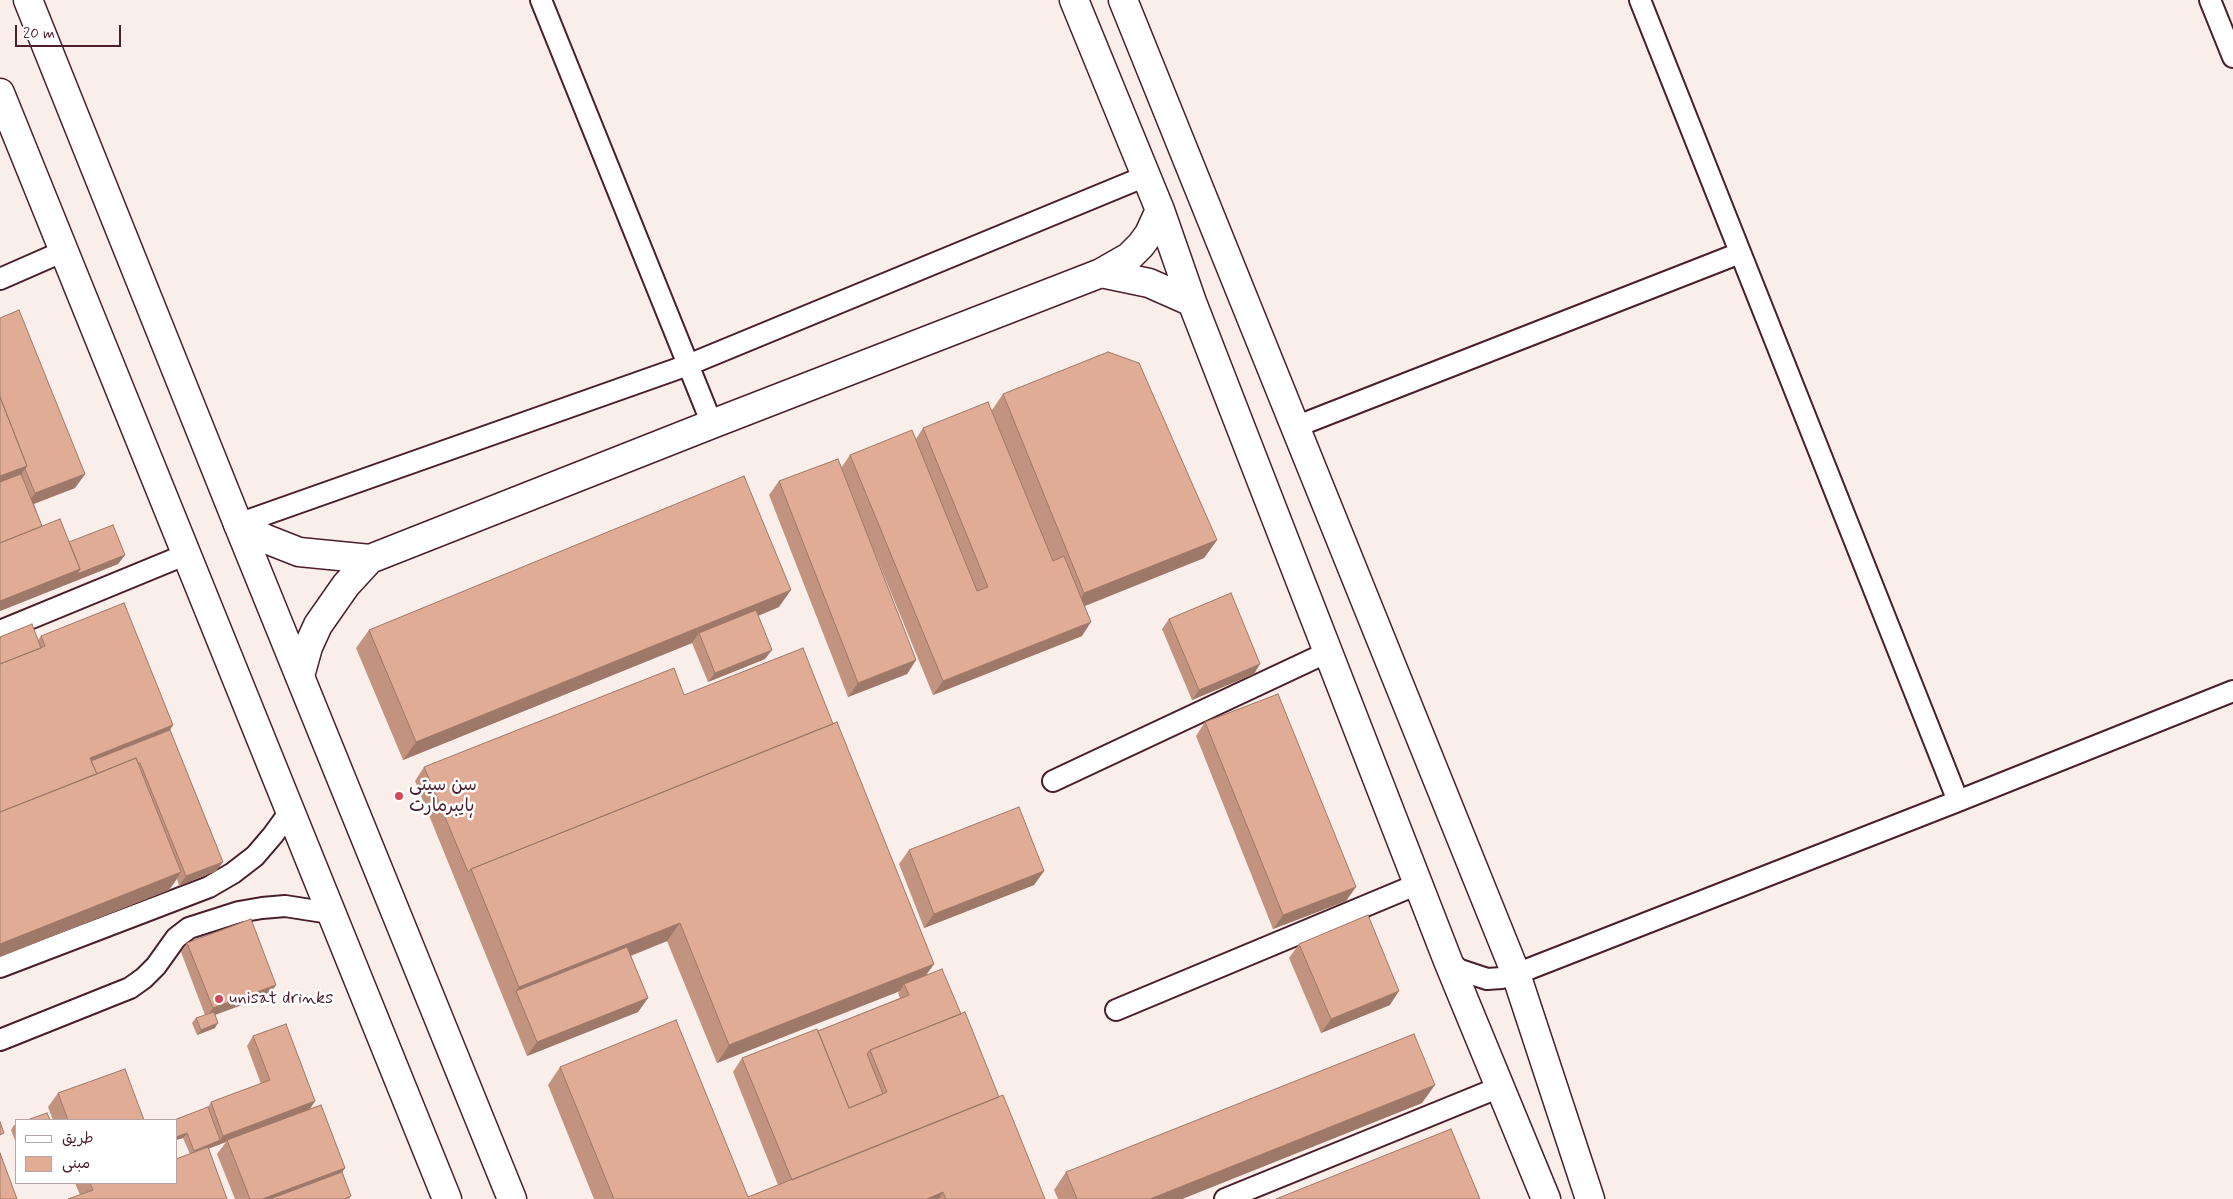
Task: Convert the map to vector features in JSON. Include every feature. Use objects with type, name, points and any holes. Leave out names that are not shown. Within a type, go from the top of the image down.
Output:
[{"type":"street","points":[[28,0],[512,1199]]},
{"type":"street","points":[[1074,0],[1160,210],[1192,302],[1448,961],[1546,1199]]},
{"type":"street","points":[[1123,0],[1516,974],[1590,1199]]},
{"type":"street","points":[[0,93],[187,554],[289,813],[447,1197]]},
{"type":"street","points":[[300,676],[308,647],[318,625],[346,585],[370,559],[712,424],[1101,274],[1129,257],[1141,245],[1149,234],[1160,210]]},
{"type":"street","points":[[1101,274],[1149,283],[1192,302]]},
{"type":"street","points":[[238,524],[266,539],[299,552],[370,559]]},
{"type":"lane","points":[[542,0],[712,424]]},
{"type":"lane","points":[[1640,0],[1958,801]]},
{"type":"lane","points":[[2210,0],[2233,57]]},
{"type":"lane","points":[[238,524],[688,365],[1146,176]]},
{"type":"lane","points":[[0,279],[64,251]]},
{"type":"lane","points":[[1295,427],[1740,253]]},
{"type":"lane","points":[[0,631],[187,554]]},
{"type":"lane","points":[[1053,780],[1328,652]]},
{"type":"lane","points":[[1448,961],[1460,970],[1487,979],[1502,978],[1516,974],[2233,691]]},
{"type":"lane","points":[[0,967],[209,887],[233,873],[255,856],[273,836],[289,813]]},
{"type":"lane","points":[[1116,1010],[1418,884]]},
{"type":"lane","points":[[0,1040],[130,988],[156,966],[176,938],[189,928],[239,912],[262,908],[284,906],[330,913]]},
{"type":"lane","points":[[1225,1199],[1500,1087]]},
{"type":"building","points":[[19,310],[85,474],[35,493],[25,469],[27,466],[0,397],[0,318]]},
{"type":"building","points":[[1108,352],[1139,363],[1217,540],[1084,593],[1003,394]]},
{"type":"building","points":[[0,397],[27,466],[0,476]]},
{"type":"building","points":[[988,402],[1053,561],[1064,556],[1091,622],[943,681],[850,455],[912,430],[977,591],[988,587],[923,428]]},
{"type":"building","points":[[838,459],[916,660],[858,683],[779,481]]},
{"type":"building","points":[[21,474],[42,526],[0,543],[0,482]]},
{"type":"building","points":[[744,476],[791,590],[416,742],[369,630]]},
{"type":"building","points":[[60,519],[80,569],[0,601],[0,543]]},
{"type":"building","points":[[113,525],[125,555],[77,574],[80,569],[69,542]]},
{"type":"building","points":[[1231,593],[1260,664],[1199,690],[1169,619]]},
{"type":"building","points":[[124,603],[173,725],[90,758],[97,774],[0,812],[0,664],[45,646],[41,636]]},
{"type":"building","points":[[756,610],[772,650],[715,673],[699,633]]},
{"type":"building","points":[[32,624],[41,648],[0,664],[0,637]]},
{"type":"building","points":[[803,648],[833,724],[471,869],[468,872],[424,767],[674,668],[684,695]]},
{"type":"building","points":[[1278,694],[1356,887],[1283,915],[1205,722]]},
{"type":"building","points":[[837,722],[934,964],[729,1045],[680,923],[519,987],[471,869]]},
{"type":"building","points":[[170,730],[223,862],[186,876],[140,763],[138,763],[136,758],[97,774],[91,761]]},
{"type":"building","points":[[136,758],[181,872],[0,944],[0,812]]},
{"type":"building","points":[[1019,807],[1044,871],[934,914],[909,850]]},
{"type":"building","points":[[1368,915],[1399,991],[1331,1019],[1299,944]]},
{"type":"building","points":[[251,919],[276,985],[213,1008],[187,943]]},
{"type":"building","points":[[627,947],[648,998],[537,1042],[516,991]]},
{"type":"building","points":[[942,969],[961,1014],[870,1050],[867,1054],[883,1094],[849,1108],[818,1031],[909,995],[904,984]]},
{"type":"building","points":[[214,1012],[218,1023],[201,1030],[196,1018]]},
{"type":"building","points":[[965,1012],[999,1097],[792,1180],[742,1058],[817,1029],[849,1108],[887,1092],[870,1050]]},
{"type":"building","points":[[676,1020],[748,1197],[1003,1095],[1045,1199],[946,1199],[943,1192],[927,1199],[614,1199],[560,1067]]},
{"type":"building","points":[[286,1024],[315,1101],[223,1136],[211,1102],[270,1080],[253,1036]]},
{"type":"building","points":[[1414,1034],[1435,1085],[1150,1199],[1077,1199],[1066,1172]]},
{"type":"building","points":[[125,1069],[144,1119],[68,1119],[58,1093]]},
{"type":"building","points":[[321,1105],[345,1168],[262,1199],[250,1199],[227,1140]]},
{"type":"building","points":[[208,1107],[220,1140],[194,1151],[187,1133],[178,1136],[177,1119]]},
{"type":"building","points":[[47,1113],[50,1119],[30,1119]]},
{"type":"building","points":[[0,1122],[4,1133],[0,1135]]},
{"type":"building","points":[[1451,1129],[1480,1199],[1276,1199]]},
{"type":"building","points":[[208,1147],[227,1199],[68,1199],[93,1190],[90,1184],[178,1184],[178,1158]]},
{"type":"building","points":[[0,1153],[17,1199],[0,1199]]},
{"type":"building","points":[[342,1172],[351,1196],[344,1199],[270,1199]]},
{"type":"place","name":"سن سیتی ہایبرمارت","points":[[399,796]]},
{"type":"place","name":"unisat drinks","points":[[219,999]]}]
